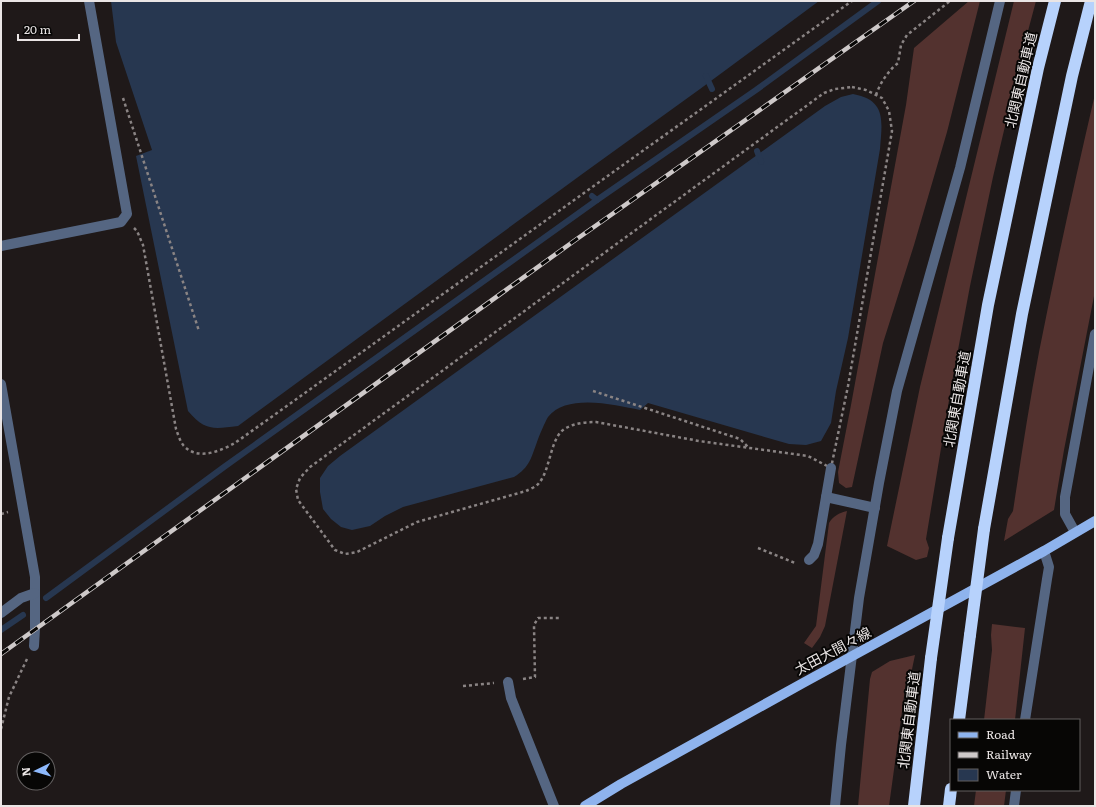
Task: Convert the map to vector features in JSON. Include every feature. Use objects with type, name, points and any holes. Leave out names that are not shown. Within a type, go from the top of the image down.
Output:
[{"type":"highway","name":"北関東自動車道","points":[[914,806],[931,658],[948,538],[988,305],[1038,68],[1056,1]]},
{"type":"highway","points":[[959,719],[984,529],[1022,314],[1072,76],[1092,1]]},
{"type":"highway","points":[[949,806],[951,791]]},
{"type":"main road","name":"太田大間々線","points":[[584,806],[803,683],[1044,551],[1095,521]]},
{"type":"street","points":[[1,246],[121,222],[127,214],[89,1]]},
{"type":"street","points":[[835,806],[858,598],[897,391],[960,168],[1000,1]]},
{"type":"street","points":[[1075,532],[1065,514],[1065,497],[1095,334]]},
{"type":"street","points":[[1,384],[35,577],[34,646]]},
{"type":"street","points":[[809,560],[814,555],[818,544],[831,468]]},
{"type":"street","points":[[826,497],[875,508]]},
{"type":"street","points":[[1025,719],[1049,567],[1044,551]]},
{"type":"street","points":[[1,613],[21,598],[35,593]]},
{"type":"street","points":[[508,682],[511,698],[554,806]]},
{"type":"street","points":[[1014,806],[1016,791]]},
{"type":"path","points":[[125,217],[137,231],[143,245],[176,429],[183,445],[191,452],[199,454],[223,449],[241,438],[852,1]]},
{"type":"path","points":[[876,95],[879,87],[891,69],[898,63],[901,45],[907,35],[950,1]]},
{"type":"path","points":[[852,87],[866,90],[882,98],[889,111],[892,131],[848,386],[831,468],[808,456],[749,448],[699,441],[596,422],[573,425],[565,428],[559,434],[544,475],[539,484],[526,491],[417,522],[357,552],[345,554],[335,550],[298,500],[296,489],[300,478],[310,467],[824,93],[835,89],[852,87]]},
{"type":"path","points":[[123,98],[199,331]]},
{"type":"path","points":[[593,391],[740,439],[749,448]]},
{"type":"path","points":[[758,548],[794,563],[809,560]]},
{"type":"path","points":[[463,686],[508,682],[535,677],[534,626],[538,618],[561,618]]},
{"type":"path","points":[[1,729],[9,697],[34,646]]},
{"type":"shaded area","points":[[969,1],[980,1],[947,132],[914,245],[883,343],[852,487],[846,488],[839,483],[838,472],[906,105],[914,48]]},
{"type":"shaded area","points":[[1014,1],[1036,1],[993,177],[970,286],[952,382],[926,539],[929,548],[927,557],[916,560],[887,546],[920,387]]},
{"type":"shaded area","points":[[1095,94],[1095,291],[1064,450],[1054,510],[1004,541],[1008,519],[1013,511],[1045,320]]},
{"type":"shaded area","points":[[847,511],[825,626],[820,637],[812,648],[804,643],[816,626],[829,523],[836,515]]},
{"type":"shaded area","points":[[992,624],[1025,628],[1015,719],[984,719],[992,650]]},
{"type":"shaded area","points":[[915,655],[911,674],[906,682],[889,806],[858,806],[870,679],[872,672],[890,661]]},
{"type":"shaded area","points":[[976,791],[1006,791],[1004,806],[974,806]]},
{"type":"water","points":[[111,1],[819,1],[238,426],[216,428],[199,422],[188,411],[136,156],[152,150],[116,42]]},
{"type":"water","points":[[853,94],[872,101],[877,107],[881,121],[880,149],[848,338],[836,391],[831,423],[821,441],[806,445],[789,444],[648,403],[640,410],[605,404],[579,403],[567,405],[556,410],[548,417],[527,466],[514,477],[403,507],[370,526],[352,530],[341,527],[331,519],[323,509],[320,492],[320,478],[328,466],[340,456],[825,106],[841,97]]},
{"type":"waterway","points":[[597,200],[756,90],[878,1]]},
{"type":"waterway","points":[[706,76],[712,89]]},
{"type":"waterway","points":[[757,151],[761,162]]},
{"type":"waterway","points":[[46,598],[224,467],[597,200],[592,196]]},
{"type":"waterway","points":[[1,630],[23,615]]},
{"type":"railway","points":[[1,654],[574,241],[914,1]]}]
